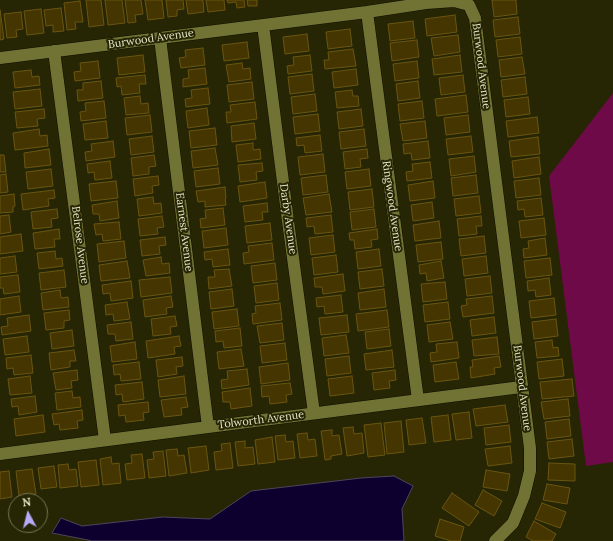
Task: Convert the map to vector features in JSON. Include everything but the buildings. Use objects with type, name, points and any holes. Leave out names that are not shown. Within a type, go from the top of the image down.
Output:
[{"type":"street","name":"Burwood Avenue","points":[[0,58],[367,12],[426,2],[454,1],[469,5],[475,18],[530,448],[530,471],[524,496],[513,523],[495,541]]},
{"type":"street","name":"Ringwood Avenue","points":[[367,12],[418,400]]},
{"type":"street","name":"Darby Avenue","points":[[263,24],[314,414]]},
{"type":"street","name":"Earnest Avenue","points":[[160,38],[208,427]]},
{"type":"street","name":"Belrose Avenue","points":[[54,51],[105,440]]},
{"type":"street","name":"Tolworth Avenue","points":[[0,454],[521,387]]},
{"type":"shaded area","points":[[613,93],[613,462],[586,466],[549,176]]},
{"type":"shaded area","points":[[394,476],[413,486],[402,509],[404,541],[91,541],[52,533],[61,518],[82,526],[163,517],[210,519],[251,491],[361,478]]}]
